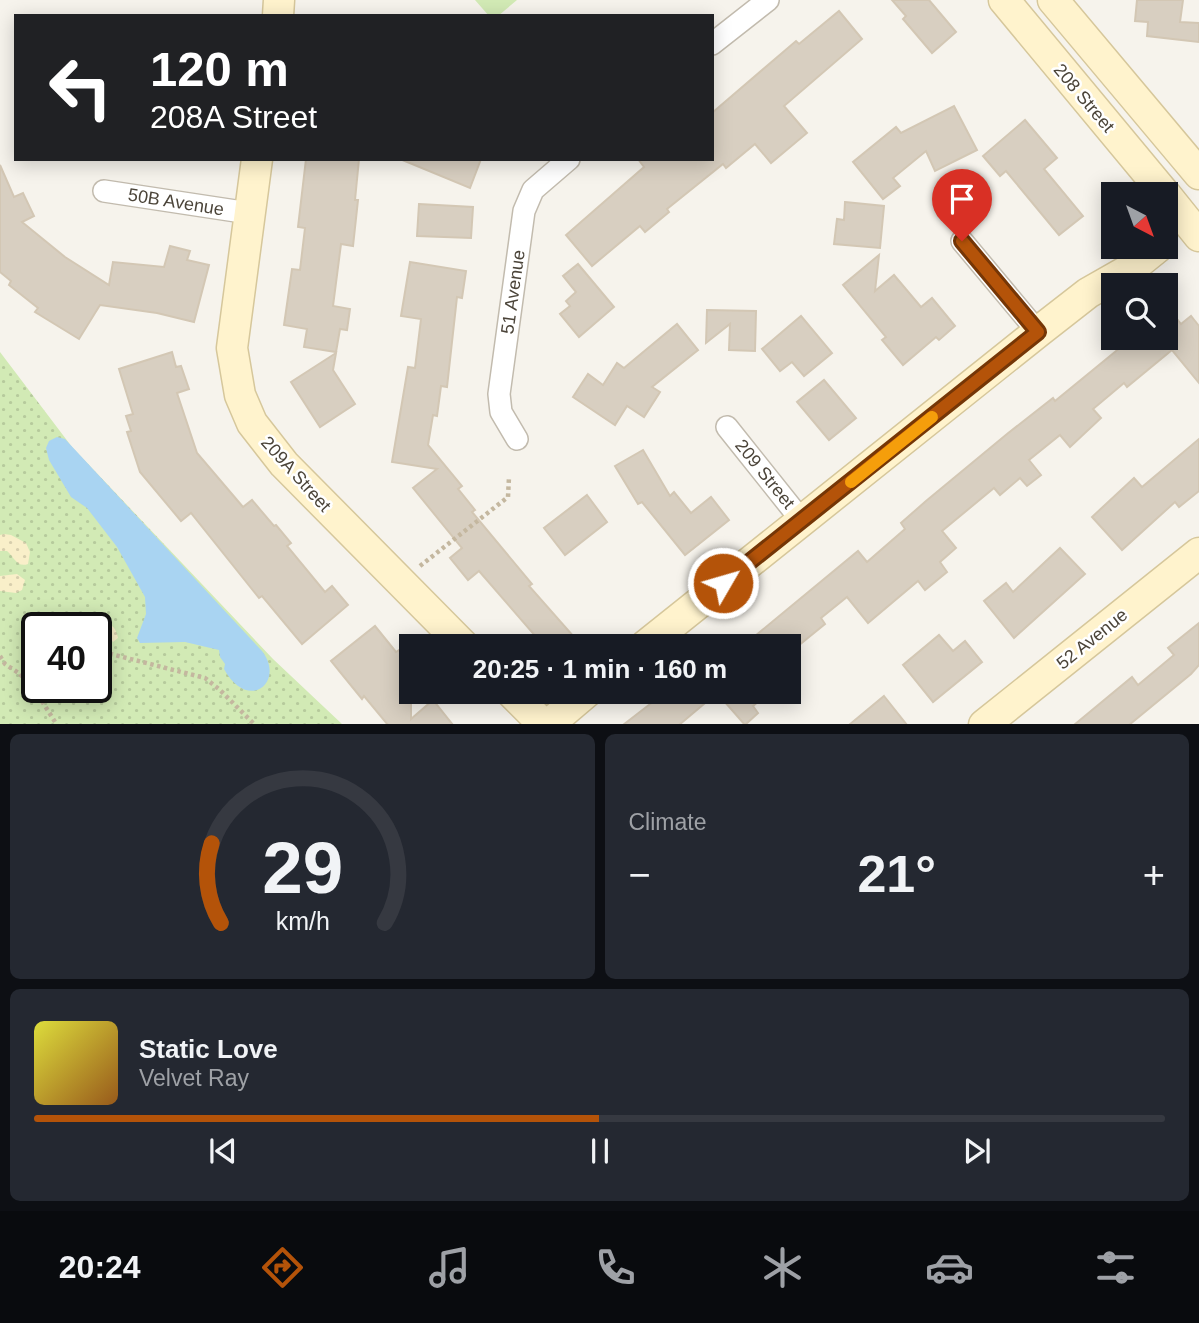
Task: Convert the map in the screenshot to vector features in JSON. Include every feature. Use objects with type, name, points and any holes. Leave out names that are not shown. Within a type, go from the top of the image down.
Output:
[{"type":"street","points":[[714,42],[768,0]]},
{"type":"street","name":"208 Street","points":[[1004,0],[1153,182]]},
{"type":"street","points":[[1053,0],[1199,174],[1178,210]]},
{"type":"street","points":[[249,213],[257,161]]},
{"type":"street","name":"51 Avenue","points":[[517,439],[501,412],[499,394],[524,211],[533,190],[567,161]]},
{"type":"street","name":"50B Avenue","points":[[104,191],[249,213]]},
{"type":"street","name":"209A Street","points":[[249,213],[232,348],[240,395],[252,423],[284,464],[452,634]]},
{"type":"street","points":[[962,241],[1038,332]]},
{"type":"street","points":[[1088,293],[1114,259]]},
{"type":"street","points":[[660,634],[1088,293],[1143,259]]},
{"type":"street","name":"209 Street","points":[[727,427],[802,521]]},
{"type":"street","name":"52 Avenue","points":[[984,724],[1199,553]]},
{"type":"street","points":[[524,704],[546,724],[571,704]]},
{"type":"path","points":[[413,572],[508,497],[509,477]]},
{"type":"path","points":[[112,654],[205,678],[255,724]]},
{"type":"path","points":[[0,656],[38,695],[57,724]]},
{"type":"green space","points":[[475,0],[517,0],[500,14],[487,14]]},
{"type":"green space","points":[[0,352],[72,447],[273,659],[342,724],[0,724]]},
{"type":"sand","points":[[4,534],[26,543],[30,552],[28,564],[16,561],[7,551],[0,551],[0,535]]},
{"type":"sand","points":[[17,574],[25,580],[22,590],[16,593],[0,591],[0,576]]},
{"type":"sand","points":[[112,626],[118,638],[112,640]]},
{"type":"water","points":[[57,437],[65,439],[262,651],[270,673],[261,688],[253,691],[243,689],[234,682],[224,669],[225,664],[219,650],[185,642],[140,643],[137,638],[146,614],[145,597],[117,547],[87,508],[71,497],[49,460],[46,448],[49,441]]},
{"type":"building","points":[[892,0],[929,0],[956,32],[932,53],[903,19],[906,16]]},
{"type":"building","points":[[1137,0],[1183,0],[1180,22],[1199,23],[1199,42],[1147,36],[1148,22],[1135,21]]},
{"type":"building","points":[[839,11],[862,39],[784,106],[807,133],[771,163],[755,144],[726,168],[723,164],[667,209],[669,212],[645,232],[640,226],[592,266],[566,235],[644,167],[640,161],[714,161],[714,111],[796,41],[799,44]]},
{"type":"building","points":[[954,106],[977,150],[935,171],[926,151],[893,178],[900,186],[883,199],[853,162],[896,127],[901,133]]},
{"type":"building","points":[[1025,120],[1057,158],[1044,169],[1083,216],[1059,235],[1006,171],[1000,176],[983,156]]},
{"type":"building","points":[[306,161],[359,161],[353,246],[341,244],[333,306],[350,309],[347,330],[340,329],[336,352],[304,347],[307,329],[284,325],[292,269],[300,270],[305,228],[298,227]]},
{"type":"building","points":[[405,161],[480,161],[470,188]]},
{"type":"building","points":[[0,165],[14,197],[23,193],[34,216],[22,222],[65,257],[109,285],[113,262],[164,267],[170,246],[190,251],[187,260],[209,265],[194,322],[157,313],[100,305],[79,339],[35,312],[38,308],[9,285],[11,281],[0,272]]},
{"type":"building","points":[[845,202],[884,206],[880,248],[834,244],[837,219],[844,220]]},
{"type":"building","points":[[419,204],[473,207],[471,238],[417,236]]},
{"type":"building","points":[[879,255],[875,291],[894,275],[921,307],[932,298],[955,326],[939,340],[936,337],[903,365],[882,340],[886,337],[843,285]]},
{"type":"building","points":[[410,262],[466,271],[462,298],[457,297],[447,387],[441,386],[437,416],[433,415],[428,445],[462,486],[458,489],[475,510],[472,512],[532,584],[529,586],[571,634],[534,634],[479,571],[468,580],[450,558],[462,548],[413,488],[437,469],[392,462],[408,367],[415,368],[421,319],[401,316]]},
{"type":"building","points":[[578,264],[614,307],[579,337],[560,314],[570,306],[566,301],[576,292],[563,276]]},
{"type":"building","points":[[707,310],[756,311],[755,351],[729,350],[730,324],[706,343]]},
{"type":"building","points":[[801,316],[832,353],[804,376],[792,362],[780,371],[762,349]]},
{"type":"building","points":[[1191,316],[1199,326],[1199,383],[1172,350],[1178,350],[1178,320],[1181,324]]},
{"type":"building","points":[[677,324],[698,350],[652,387],[660,392],[644,417],[627,406],[615,425],[573,397],[588,374],[603,385],[617,363],[624,368]]},
{"type":"building","points":[[1117,350],[1172,350],[1127,387],[1124,383],[1093,409],[1101,418],[1070,447],[1060,435],[1029,460],[1041,475],[1027,486],[1020,478],[1000,495],[994,488],[942,531],[956,548],[940,562],[947,572],[925,590],[918,581],[868,623],[847,597],[821,618],[825,624],[801,644],[801,634],[758,634],[858,551],[867,562],[905,529],[901,523],[926,501],[1053,398],[1055,401]]},
{"type":"building","points":[[172,352],[176,367],[181,366],[189,389],[177,393],[197,453],[243,507],[252,500],[274,526],[276,525],[291,543],[287,546],[325,592],[332,586],[348,605],[302,644],[262,596],[259,598],[191,513],[181,521],[140,472],[127,432],[131,431],[126,416],[133,414],[119,369]]},
{"type":"building","points":[[336,353],[333,370],[355,404],[320,427],[291,382]]},
{"type":"building","points":[[824,380],[856,418],[829,440],[797,402]]},
{"type":"building","points":[[1199,439],[1199,491],[1179,507],[1175,502],[1122,550],[1092,517],[1134,478],[1142,487]]},
{"type":"building","points":[[643,450],[670,496],[674,492],[691,513],[711,497],[729,520],[685,555],[642,502],[638,504],[615,466]]},
{"type":"building","points":[[587,495],[607,522],[565,555],[544,528]]},
{"type":"building","points":[[1060,548],[1085,574],[1014,638],[984,601],[1006,583],[1013,592]]},
{"type":"building","points":[[1199,623],[1199,665],[1130,724],[1075,724],[1132,677],[1138,685],[1174,655],[1168,648]]},
{"type":"building","points":[[375,626],[396,652],[399,650],[399,704],[411,704],[411,719],[428,704],[436,704],[452,724],[387,724],[364,696],[362,699],[331,661]]},
{"type":"building","points":[[939,635],[953,651],[965,641],[982,662],[933,702],[903,665]]},
{"type":"building","points":[[884,696],[906,724],[850,724]]},
{"type":"building","points":[[650,704],[704,704],[680,724],[624,724]]},
{"type":"building","points":[[727,704],[755,704],[753,706],[758,713],[744,724]]},
{"type":"slow traffic","points":[[851,482],[932,417]]},
{"type":"route","points":[[723,583],[1038,332],[962,241]]}]
